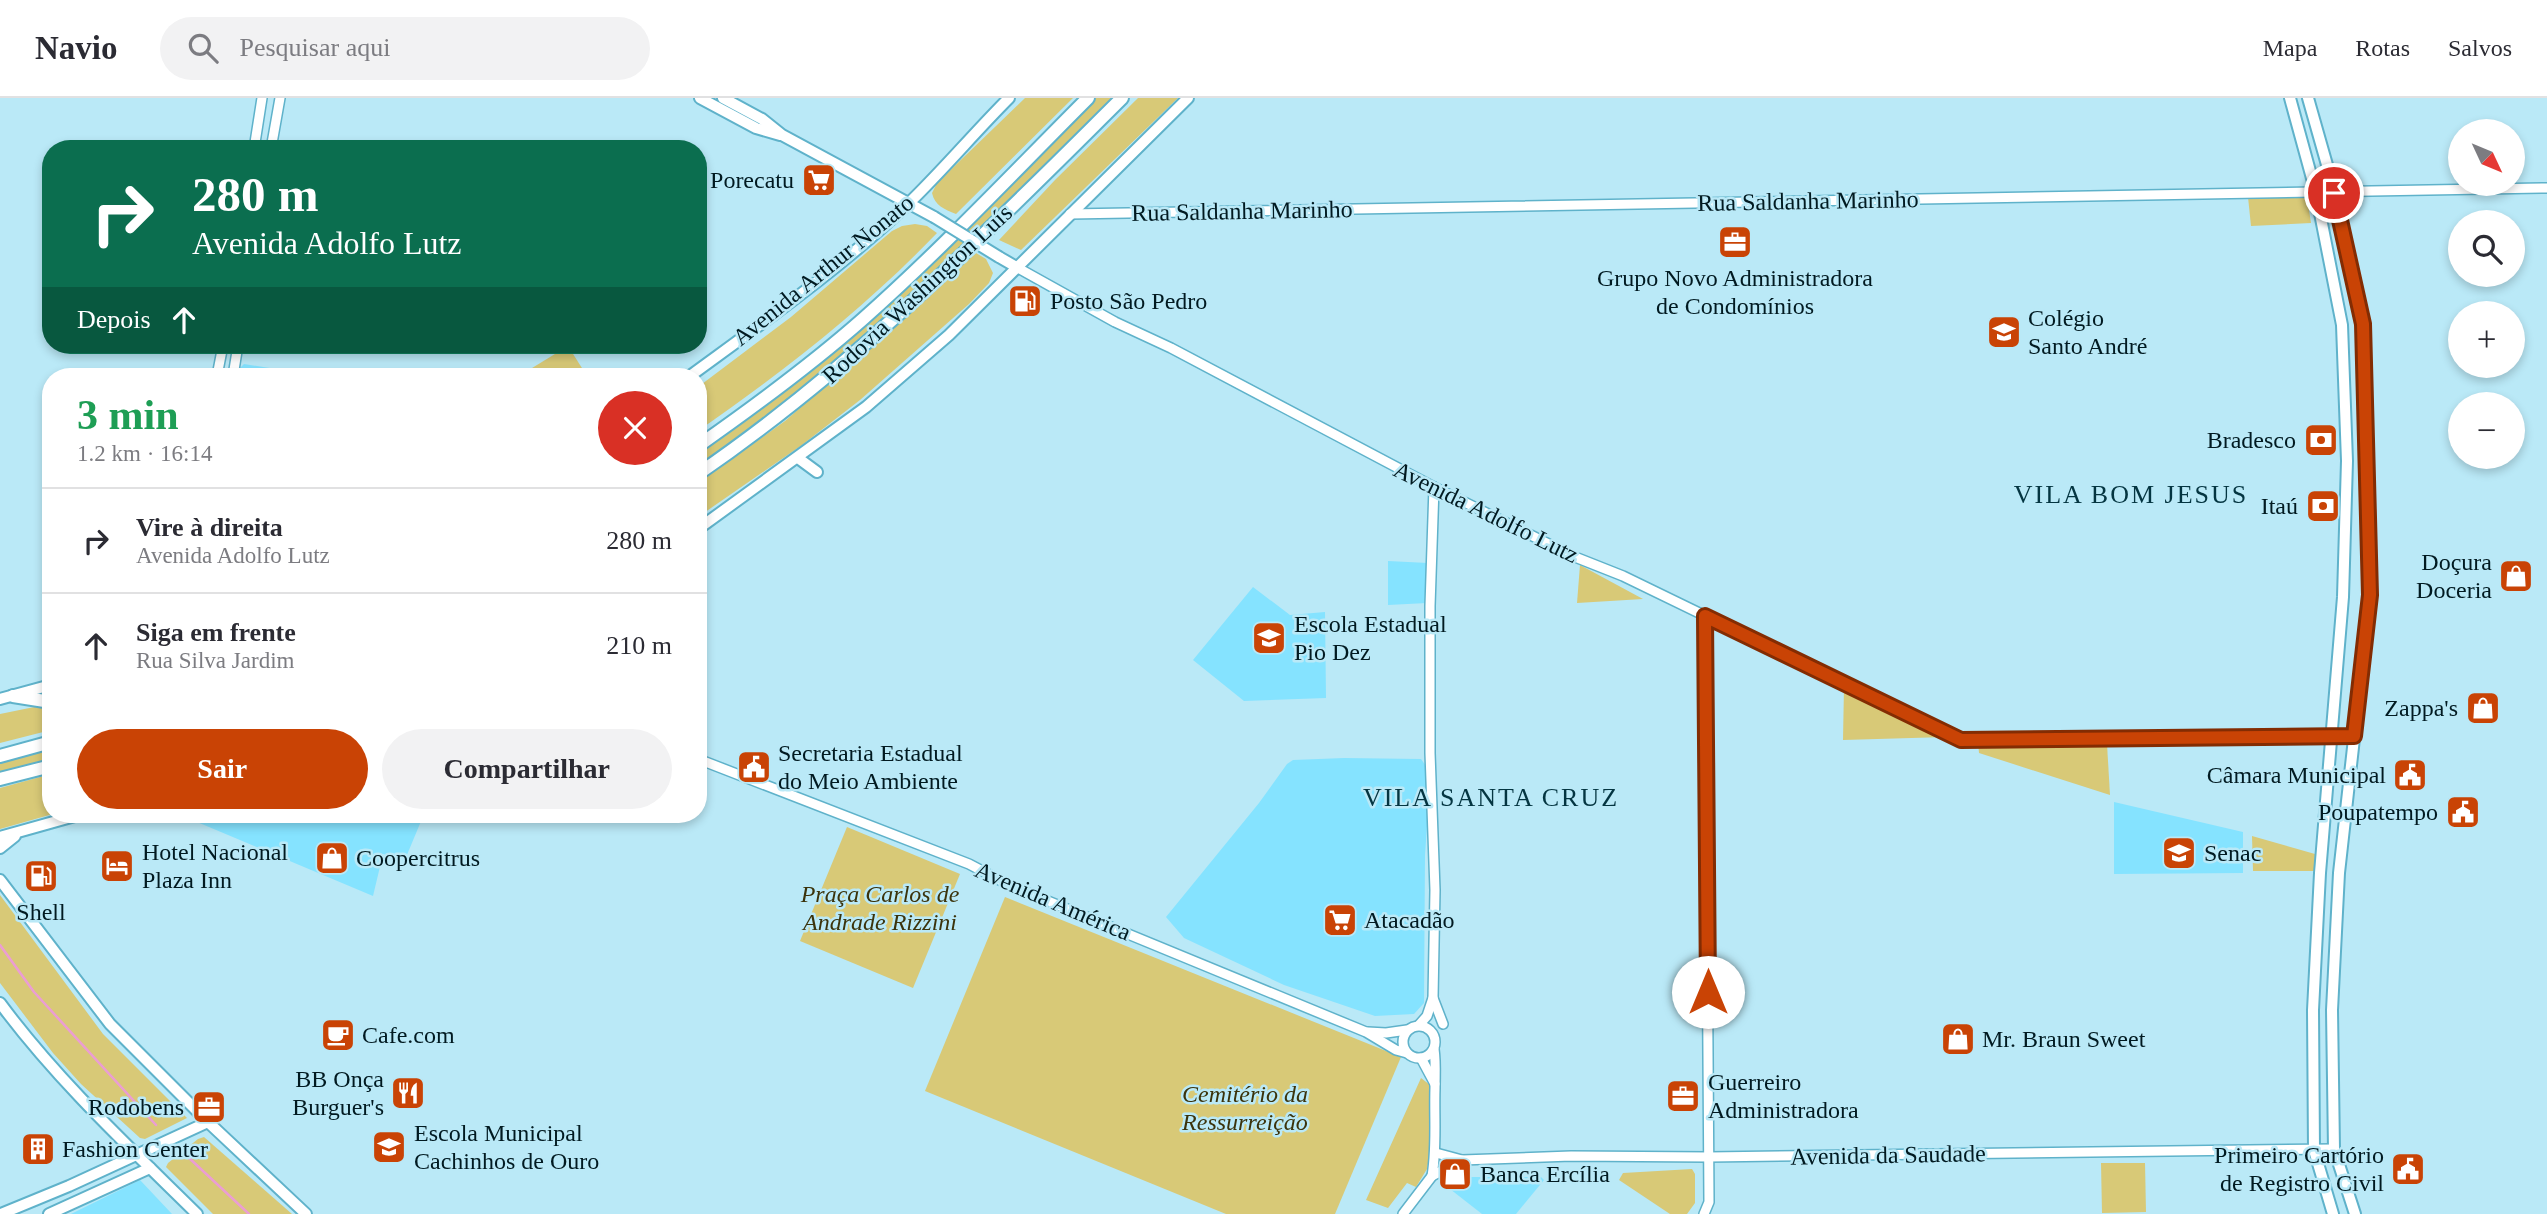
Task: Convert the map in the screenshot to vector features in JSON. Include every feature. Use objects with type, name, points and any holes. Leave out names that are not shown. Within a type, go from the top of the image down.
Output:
[{"type":"highway","name":"Rodovia Washington Luís","points":[[707,439],[782,385],[862,320],[1088,98]]},
{"type":"highway","name":"Rodovia Washington Luís","points":[[707,467],[801,398],[893,322],[1122,98]]},
{"type":"highway","points":[[6,698],[42,701]]},
{"type":"highway","points":[[0,757],[42,745]]},
{"type":"highway","points":[[0,779],[42,768]]},
{"type":"main road","points":[[700,98],[756,128],[782,135]]},
{"type":"main road","points":[[723,98],[762,119],[782,135],[909,202],[1018,268]]},
{"type":"main road","name":"Avenida Arthur Nonato","points":[[701,368],[790,302],[909,202],[1009,98]]},
{"type":"main road","points":[[707,523],[866,407],[949,335],[1188,98]]},
{"type":"main road","points":[[2290,98],[2316,193],[2342,325],[2347,461],[2343,597],[2320,873],[2313,1010],[2314,1150],[2333,1214]]},
{"type":"main road","points":[[2308,98],[2356,285],[2363,338],[2370,595],[2339,873],[2333,987],[2334,1149],[2355,1214]]},
{"type":"main road","points":[[798,457],[817,472]]},
{"type":"main road","points":[[6,698],[42,688]]},
{"type":"main road","points":[[0,837],[53,823]]},
{"type":"main road","points":[[0,848],[20,833]]},
{"type":"main road","points":[[0,880],[110,1024],[208,1122],[306,1214]]},
{"type":"main road","points":[[0,1003],[18,1028],[71,1086],[197,1214]]},
{"type":"main road","points":[[1,1214],[208,1122]]},
{"type":"main road","points":[[49,1214],[150,1168]]},
{"type":"main road","points":[[69,1186],[76,1201]]},
{"type":"street","points":[[255,140],[262,98]]},
{"type":"street","points":[[272,140],[279,98]]},
{"type":"street","name":"Rua Saldanha Marinho","points":[[1070,214],[2547,188]]},
{"type":"street","name":"Avenida Adolfo Lutz","points":[[1018,268],[1115,322],[1182,354],[1434,487],[1961,740],[2333,736]]},
{"type":"street","points":[[1434,487],[1430,713],[1435,890],[1433,998],[1427,1016],[1419,1025],[1407,1030],[1403,1044],[1407,1053],[1421,1058],[1434,1049]]},
{"type":"street","points":[[1704,1214],[1709,1202],[1705,616]]},
{"type":"street","points":[[2333,736],[2354,736]]},
{"type":"street","name":"Avenida América","points":[[707,762],[969,864],[1009,884],[1366,1032],[1396,1050],[1407,1053]]},
{"type":"street","points":[[1433,998],[1443,1024]]},
{"type":"street","points":[[1403,1214],[1432,1176],[1436,1153],[1435,1040],[1432,1032],[1419,1025]]},
{"type":"street","name":"Avenida América","points":[[1366,1032],[1407,1030]]},
{"type":"street","points":[[1421,1058],[1435,1084]]},
{"type":"street","name":"Avenida da Saudade","points":[[1436,1153],[1462,1160],[1571,1156],[1709,1157],[2334,1149]]},
{"type":"street","name":"Avenida da Saudade","points":[[1432,1176],[1462,1160]]},
{"type":"shaded area","points":[[244,364],[269,368],[240,368]]},
{"type":"shaded area","points":[[1388,561],[1428,563],[1427,603],[1388,605]]},
{"type":"shaded area","name":"Escola Estadual Pio Dez","points":[[1253,587],[1290,615],[1325,612],[1326,698],[1244,701],[1193,660]]},
{"type":"shaded area","points":[[1421,759],[1426,766],[1428,812],[1424,1003],[1414,1014],[1375,1016],[1284,985],[1184,938],[1166,917],[1259,803],[1287,764],[1293,760]]},
{"type":"shaded area","name":"Senac","points":[[2114,802],[2243,832],[2243,873],[2114,874]]},
{"type":"shaded area","name":"Coopercitrus","points":[[199,823],[420,823],[404,862],[383,854],[373,896]]},
{"type":"shaded area","points":[[1461,1177],[1541,1177],[1544,1180],[1516,1214],[1482,1214],[1450,1189]]},
{"type":"shaded area","points":[[140,1180],[172,1214],[71,1214]]},
{"type":"green space","points":[[1025,98],[1073,98],[956,214],[941,206],[932,193],[937,183]]},
{"type":"green space","points":[[1096,98],[1115,98],[957,255],[811,385],[707,460],[707,446],[768,402],[990,202]]},
{"type":"green space","points":[[1138,98],[1178,98],[1021,250],[999,240],[1055,180]]},
{"type":"green space","points":[[2248,197],[2307,197],[2311,223],[2251,226]]},
{"type":"green space","points":[[902,226],[927,226],[937,233],[910,261],[822,338],[707,425],[707,380],[791,317],[892,231]]},
{"type":"green space","points":[[976,253],[986,259],[993,273],[989,283],[969,304],[860,400],[802,445],[707,511],[707,477],[785,421]]},
{"type":"green space","points":[[555,354],[573,354],[582,368],[532,368]]},
{"type":"green space","points":[[1580,565],[1643,599],[1577,603]]},
{"type":"green space","points":[[1844,686],[1946,737],[1843,740]]},
{"type":"green space","points":[[42,705],[42,732],[0,743],[0,714]]},
{"type":"green space","points":[[1978,742],[2107,744],[2110,795],[1979,753]]},
{"type":"green space","points":[[42,750],[42,763],[0,775],[0,762]]},
{"type":"green space","points":[[42,776],[42,817],[0,829],[0,788]]},
{"type":"green space","name":"Praça Carlos de Andrade Rizzini","points":[[847,827],[960,874],[913,988],[800,941]]},
{"type":"green space","points":[[2252,836],[2315,854],[2314,871],[2253,871]]},
{"type":"green space","points":[[0,895],[103,1034],[187,1118],[145,1139],[140,1138],[81,1084],[53,1053],[0,983]]},
{"type":"green space","name":"Cemitério da Ressurreição","points":[[1005,897],[1401,1057],[1335,1214],[1226,1214],[925,1091]]},
{"type":"green space","points":[[1421,1078],[1430,1085],[1431,1147],[1427,1169],[1416,1187],[1407,1183],[1388,1208],[1366,1200]]},
{"type":"green space","points":[[204,1137],[292,1214],[213,1214],[166,1167],[198,1139]]},
{"type":"green space","points":[[2101,1163],[2145,1163],[2146,1212],[2102,1213]]},
{"type":"green space","points":[[1692,1169],[1695,1174],[1695,1203],[1687,1214],[1670,1214],[1619,1180],[1623,1173]]},
{"type":"waterway","points":[[0,945],[34,992],[156,1125]]},
{"type":"waterway","points":[[188,1157],[249,1214]]},
{"type":"place","name":"Porecatu","points":[[819,180]]},
{"type":"place","name":"Grupo Novo Administradora de Condomínios","points":[[1735,242]]},
{"type":"place","name":"Posto São Pedro","points":[[1025,301]]},
{"type":"place","name":"Colégio Santo André","points":[[2004,332]]},
{"type":"place","name":"Bradesco","points":[[2321,440]]},
{"type":"place","name":"Itaú","points":[[2323,506]]},
{"type":"place","name":"Doçura Doceria","points":[[2516,576]]},
{"type":"place","name":"Escola Estadual Pio Dez","points":[[1269,638]]},
{"type":"place","name":"Zappa's","points":[[2483,708]]},
{"type":"place","name":"Secretaria Estadual do Meio Ambiente","points":[[754,767]]},
{"type":"place","name":"Câmara Municipal","points":[[2410,775]]},
{"type":"place","name":"Poupatempo","points":[[2463,812]]},
{"type":"place","name":"Senac","points":[[2179,853]]},
{"type":"place","name":"Coopercitrus","points":[[332,858]]},
{"type":"place","name":"Hotel Nacional Plaza Inn","points":[[117,866]]},
{"type":"place","name":"Shell","points":[[41,876]]},
{"type":"place","name":"Atacadão","points":[[1340,920]]},
{"type":"place","name":"Cafe.com","points":[[338,1035]]},
{"type":"place","name":"Mr. Braun Sweet","points":[[1958,1039]]},
{"type":"place","name":"BB Onça Burguer's","points":[[408,1093]]},
{"type":"place","name":"Guerreiro Administradora","points":[[1683,1096]]},
{"type":"place","name":"Rodobens","points":[[209,1107]]},
{"type":"place","name":"Escola Municipal Cachinhos de Ouro","points":[[389,1147]]},
{"type":"place","name":"Fashion Center","points":[[38,1149]]},
{"type":"place","name":"Primeiro Cartório de Registro Civil","points":[[2408,1169]]},
{"type":"place","name":"Banca Ercília","points":[[1455,1174]]},
{"type":"district","name":"VILA BOM JESUS","points":[[2131,494]]},
{"type":"district","name":"VILA SANTA CRUZ","points":[[1491,797]]},
{"type":"route","points":[[1708,992],[1705,616],[1961,740],[2354,736],[2370,595],[2363,324],[2334,193]]}]
